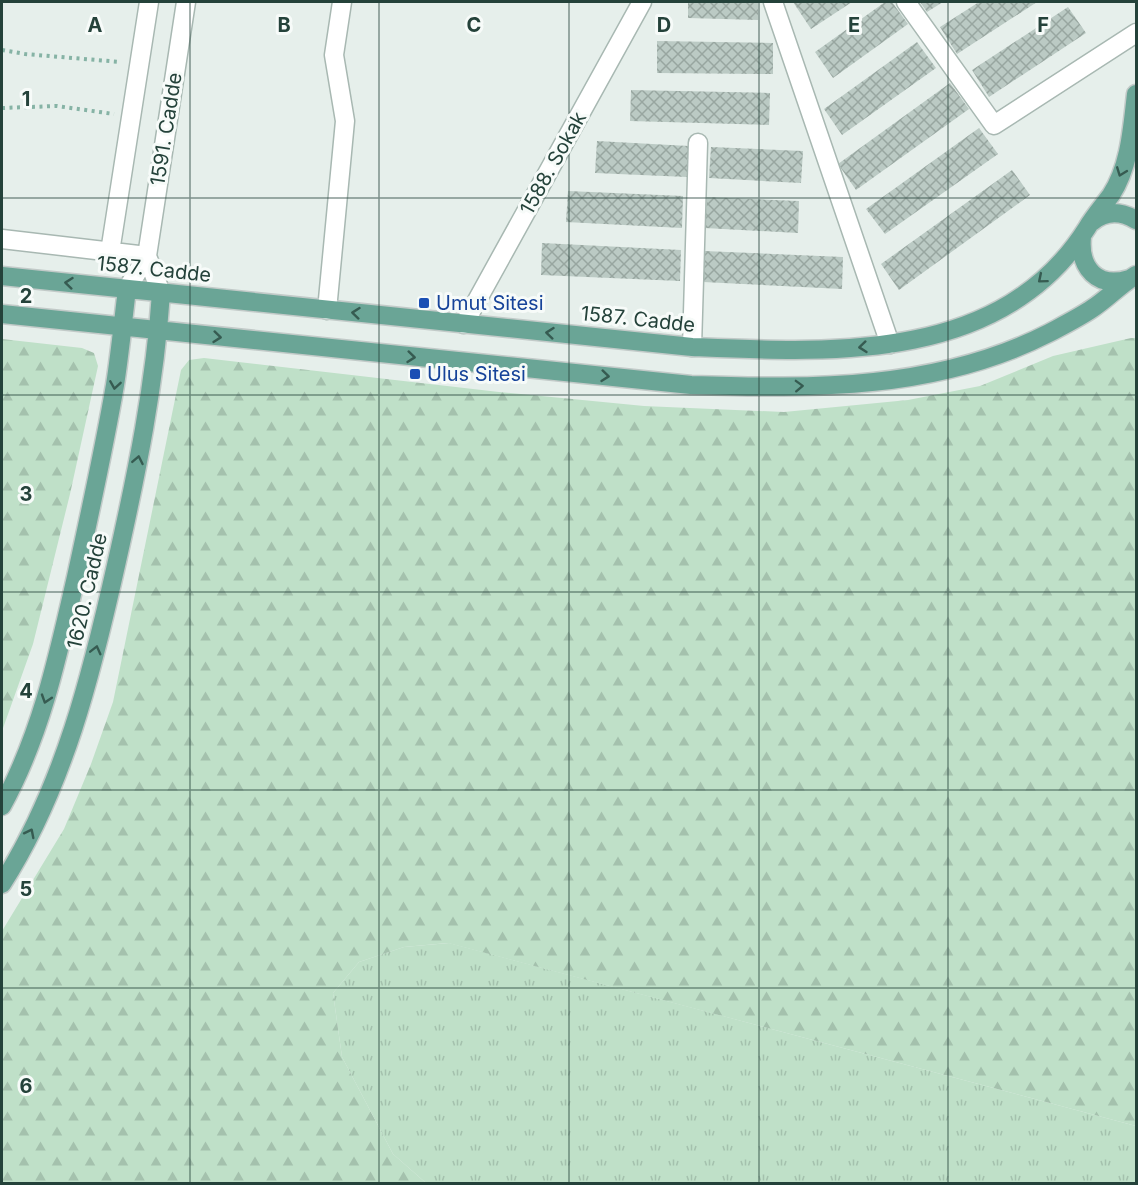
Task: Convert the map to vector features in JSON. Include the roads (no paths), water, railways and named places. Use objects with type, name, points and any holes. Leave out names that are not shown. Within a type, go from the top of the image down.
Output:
[{"type":"main road","name":"1587. Cadde","points":[[2,276],[692,347],[776,351],[835,350],[890,344],[945,333],[974,324],[1025,294],[1056,267],[1112,193],[1123,168],[1130,143],[1137,94]]},
{"type":"main road","points":[[1135,277],[1120,282],[1108,282],[1098,278],[1089,270],[1080,249],[1084,232],[1095,219],[1116,212],[1128,214],[1137,220]]},
{"type":"main road","points":[[2,314],[159,332],[692,385],[768,388],[846,385],[909,378],[944,371],[993,356],[1048,333],[1085,313],[1135,277]]},
{"type":"main road","name":"1620. Cadde","points":[[2,806],[36,729],[53,677],[96,488],[115,383],[127,289]]},
{"type":"main road","name":"1620. Cadde","points":[[2,884],[44,807],[88,682],[130,502],[152,386],[161,293]]},
{"type":"street","points":[[110,252],[149,2]]},
{"type":"street","name":"1591. Cadde","points":[[147,256],[186,2]]},
{"type":"street","points":[[327,310],[345,122],[334,55],[342,2]]},
{"type":"street","name":"1588. Sokak","points":[[464,324],[642,2]]},
{"type":"street","points":[[773,2],[890,344]]},
{"type":"street","points":[[906,2],[994,125],[1137,33]]},
{"type":"street","points":[[692,347],[698,143]]},
{"type":"street","points":[[2,239],[147,256]]},
{"type":"street","points":[[127,289],[147,256]]},
{"type":"street","points":[[147,256],[161,293]]},
{"type":"place","name":"Umut Sitesi","points":[[424,303]]},
{"type":"place","name":"Ulus Sitesi","points":[[415,374]]}]
